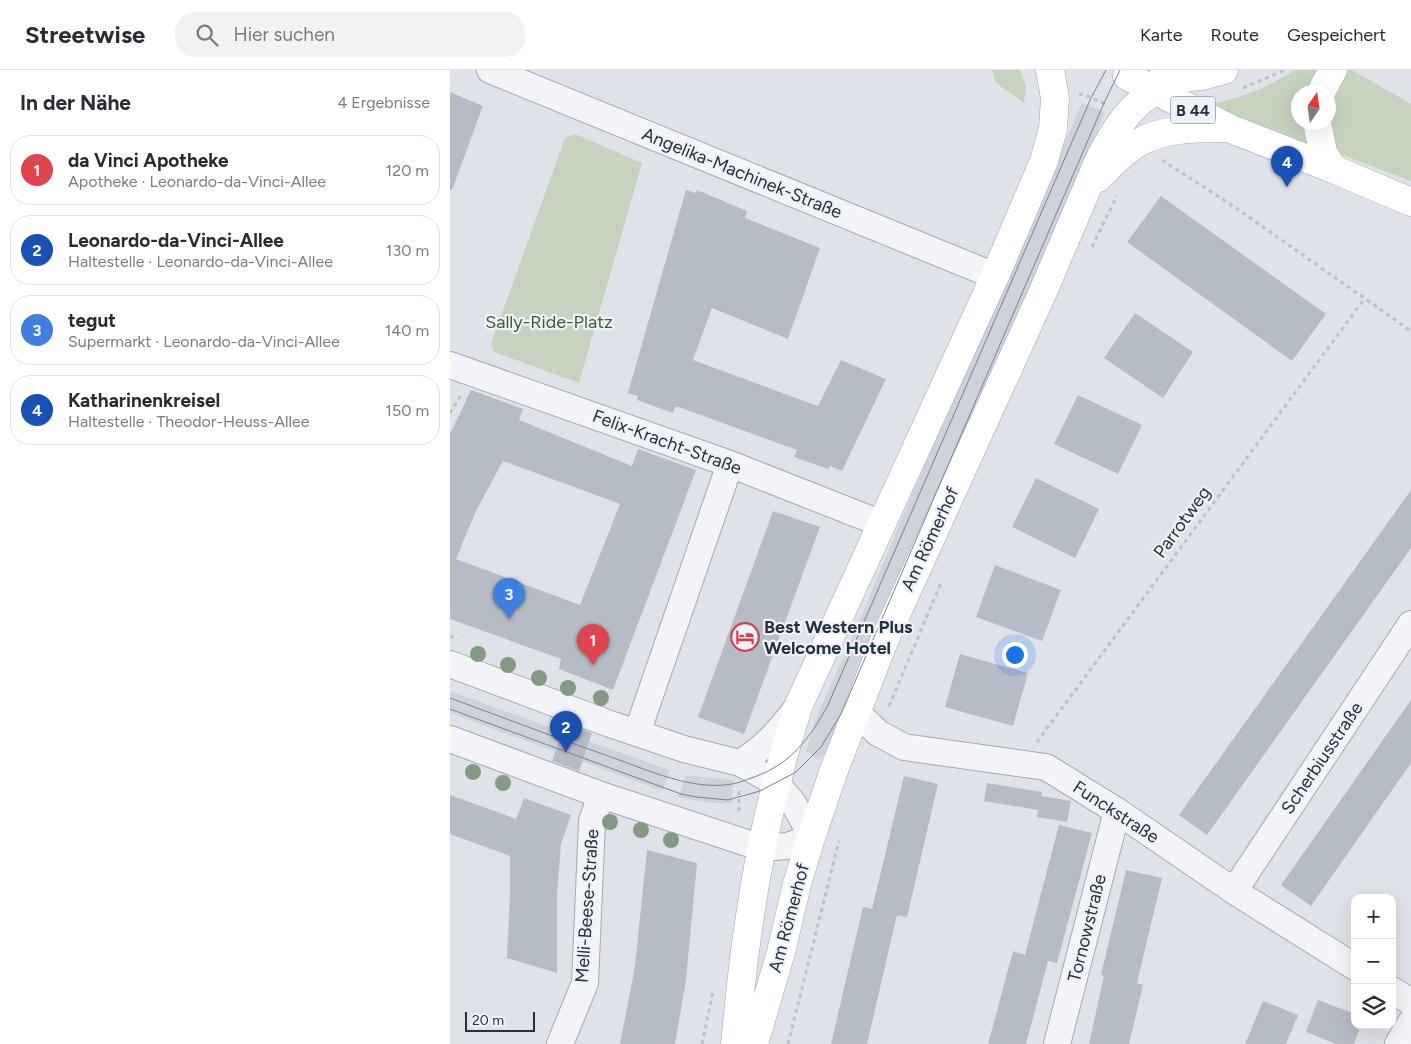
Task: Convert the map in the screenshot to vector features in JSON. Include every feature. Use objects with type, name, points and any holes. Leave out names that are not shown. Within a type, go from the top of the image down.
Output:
[{"type":"main road","name":"Am Römerhof","points":[[735,1044],[748,930],[762,848],[776,783],[798,707],[995,276],[1044,161],[1053,129],[1055,98],[1050,70]]},
{"type":"main road","name":"B 44","points":[[1121,73],[1153,79],[1202,76],[1224,70]]},
{"type":"main road","points":[[1325,85],[1334,70]]},
{"type":"main road","name":"B 44","points":[[1121,73],[1231,129],[1333,169],[1407,202]]},
{"type":"main road","name":"Am Römerhof","points":[[754,1044],[811,838],[833,773],[884,640],[1042,294],[1112,134],[1126,115],[1155,90],[1180,78]]},
{"type":"main road","points":[[1085,192],[1122,154],[1147,138],[1182,129],[1231,129]]},
{"type":"main road","points":[[1319,130],[1323,152],[1333,169]]},
{"type":"street","name":"Angelika-Machinek-Straße","points":[[490,70],[995,276]]},
{"type":"street","name":"Felix-Kracht-Straße","points":[[450,366],[730,464],[882,524]]},
{"type":"street","points":[[637,733],[730,464]]},
{"type":"street","name":"Scherbiusstraße","points":[[1234,891],[1411,624]]},
{"type":"street","points":[[450,664],[637,733],[701,754],[740,763],[776,783],[793,802],[811,838],[787,846],[762,848],[601,795],[450,739]]},
{"type":"street","points":[[740,763],[767,744],[798,707]]},
{"type":"street","name":"Funckstraße","points":[[857,714],[878,733],[904,747],[1022,762],[1046,767],[1117,811],[1234,891],[1351,964]]},
{"type":"street","name":"Melli-Beese-Straße","points":[[560,1044],[585,983],[592,821],[601,795]]},
{"type":"street","name":"Tornowstraße","points":[[1057,1044],[1117,811]]},
{"type":"street","points":[[1396,993],[1411,1002]]},
{"type":"street","points":[[1398,1044],[1411,1022]]},
{"type":"path","points":[[1055,98],[1083,94],[1126,115]]},
{"type":"path","points":[[1155,155],[1236,208],[1411,331]]},
{"type":"path","name":"Parrotweg","points":[[1022,762],[1365,298]]},
{"type":"path","points":[[788,1044],[840,836]]},
{"type":"shaded area","points":[[1082,103],[1105,112],[830,748],[818,760],[806,751],[816,718]]},
{"type":"shaded area","points":[[450,691],[669,770],[663,791],[450,713]]},
{"type":"shaded area","points":[[686,775],[733,780],[732,803],[711,803],[678,797]]},
{"type":"green space","points":[[992,70],[1020,70],[1026,86],[1024,103],[996,83]]},
{"type":"green space","points":[[1295,70],[1322,70],[1314,85],[1291,85],[1291,130],[1308,130],[1307,145],[1211,105],[1233,99],[1275,82]]},
{"type":"green space","points":[[1344,70],[1352,70],[1411,104],[1411,181],[1340,154],[1332,143],[1330,130],[1336,130],[1336,87]]},
{"type":"green space","name":"Sally-Ride-Platz","points":[[575,134],[642,163],[579,383],[494,352],[491,344],[565,138]]},
{"type":"building","points":[[450,92],[483,106],[452,190],[450,190]]},
{"type":"building","points":[[686,190],[696,193],[697,190],[747,211],[745,218],[820,248],[788,339],[712,308],[693,360],[818,406],[841,360],[886,379],[842,471],[830,466],[828,469],[794,457],[797,450],[676,406],[673,413],[637,400],[638,396],[628,393]]},
{"type":"building","points":[[1161,196],[1326,314],[1292,361],[1127,242]]},
{"type":"building","points":[[1135,313],[1193,352],[1163,398],[1104,358]]},
{"type":"building","points":[[471,390],[523,409],[519,420],[632,466],[638,449],[696,470],[613,690],[559,669],[561,659],[450,619],[450,434]],"holes":[[[503,461],[620,504],[580,605],[456,559],[475,513]]]},
{"type":"building","points":[[1078,395],[1142,425],[1118,474],[1054,444]]},
{"type":"building","points":[[1036,478],[1099,509],[1075,558],[1012,527]]},
{"type":"building","points":[[1411,490],[1411,548],[1207,835],[1179,815]]},
{"type":"building","points":[[773,511],[820,527],[744,734],[698,717]]},
{"type":"building","points":[[995,565],[1061,590],[1042,641],[976,617]]},
{"type":"building","points":[[960,654],[1028,673],[1013,726],[945,707]]},
{"type":"building","points":[[1411,700],[1411,763],[1311,906],[1281,885]]},
{"type":"building","points":[[565,723],[592,733],[579,771],[552,761]]},
{"type":"building","points":[[904,776],[938,784],[907,917],[897,915],[867,1044],[831,1044],[863,907],[872,909]]},
{"type":"building","points":[[987,783],[1042,792],[1041,796],[1071,801],[1067,822],[1037,817],[1038,810],[984,801]]},
{"type":"building","points":[[450,795],[516,819],[524,798],[571,815],[561,844],[557,895],[557,973],[507,958],[510,856],[450,834]]},
{"type":"building","points":[[1059,825],[1092,833],[1057,963],[1048,961],[1026,1044],[988,1044],[1013,951],[1025,955]]},
{"type":"building","points":[[647,850],[697,863],[686,980],[675,1044],[620,1044],[635,966]]},
{"type":"building","points":[[1126,870],[1162,878],[1137,983],[1143,985],[1129,1044],[1089,1044],[1104,976],[1101,975]]},
{"type":"building","points":[[1318,1000],[1351,1012],[1351,1029],[1360,1029],[1354,1044],[1336,1044],[1306,1032]]},
{"type":"building","points":[[1263,1001],[1298,1015],[1286,1044],[1245,1044]]},
{"type":"tram line","points":[[450,698],[655,773],[701,785],[738,783],[767,772],[789,757],[806,739],[828,705],[1091,98],[1106,70]]},
{"type":"tram line","points":[[450,709],[681,794],[696,797],[728,800],[760,791],[796,772],[821,747],[841,714],[1104,103],[1120,70]]},
{"type":"place","name":"Katharinenkreisel","points":[[1287,187]]},
{"type":"place","name":"tegut","points":[[509,619]]},
{"type":"place","name":"Best Western Plus Welcome Hotel","points":[[745,637]]},
{"type":"place","name":"da Vinci Apotheke","points":[[593,665]]},
{"type":"place","name":"Leonardo-da-Vinci-Allee","points":[[566,752]]}]
